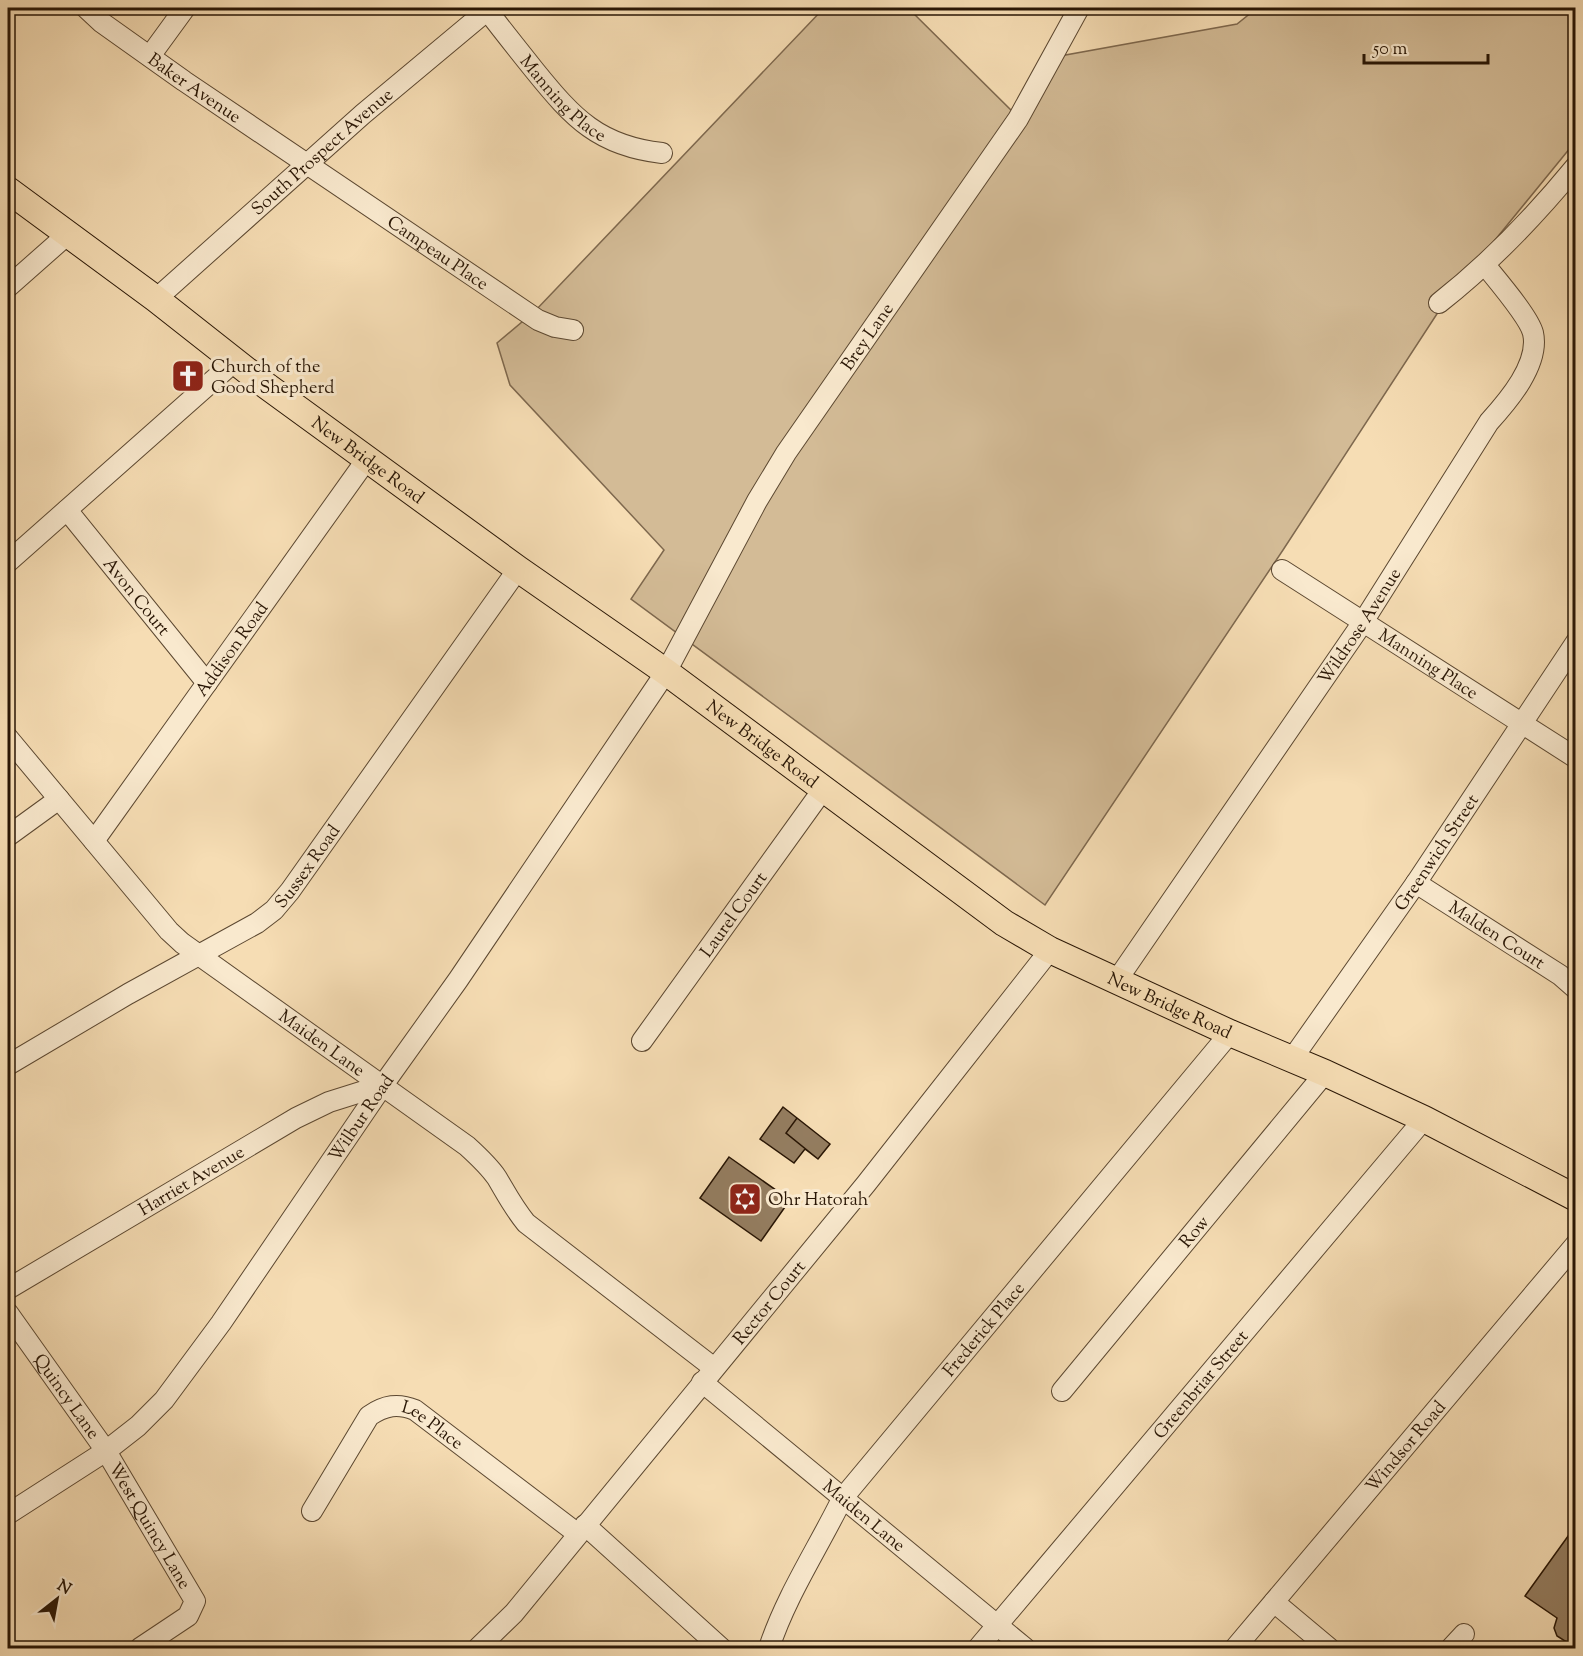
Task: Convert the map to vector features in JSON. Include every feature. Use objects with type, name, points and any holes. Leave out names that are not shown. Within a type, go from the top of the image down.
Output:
[{"type":"main road","name":"New Bridge Road","points":[[8,190],[367,459],[518,569],[666,672],[1004,923],[1050,950],[1424,1119],[1575,1198]]},
{"type":"street","name":"Baker Avenue","points":[[86,8],[101,22],[307,164]]},
{"type":"street","points":[[150,56],[185,8]]},
{"type":"street","name":"Brey Lane","points":[[666,672],[757,501],[786,453],[1018,119],[1079,8]]},
{"type":"street","name":"Manning Place","points":[[488,9],[563,106],[580,122],[600,135],[623,145],[662,153]]},
{"type":"street","name":"South Prospect Avenue","points":[[156,299],[363,114],[488,9]]},
{"type":"street","name":"Campeau Place","points":[[307,164],[538,320],[555,327],[573,330]]},
{"type":"street","points":[[1439,303],[1485,265],[1572,176]]},
{"type":"street","points":[[8,287],[68,234]]},
{"type":"street","name":"Wildrose Avenue","points":[[1117,980],[1363,622],[1490,422],[1509,400],[1531,360],[1534,347],[1532,332],[1526,319],[1485,265]]},
{"type":"street","points":[[8,562],[235,361]]},
{"type":"street","name":"Addison Road","points":[[94,842],[367,459]]},
{"type":"street","name":"Avon Court","points":[[67,510],[207,683]]},
{"type":"street","name":"Sussex Road","points":[[8,1065],[256,923],[274,910],[290,891],[518,569]]},
{"type":"street","name":"Manning Place","points":[[1282,570],[1575,758]]},
{"type":"street","name":"Greenwich Street","points":[[1292,1059],[1416,883],[1575,642]]},
{"type":"street","name":"Wilbur Road","points":[[8,1514],[106,1451],[138,1426],[164,1400],[221,1323],[383,1085],[458,980],[666,672]]},
{"type":"street","name":"Maiden Lane","points":[[8,738],[169,931],[182,943],[467,1146],[496,1177],[512,1206],[526,1223],[708,1375],[842,1499],[1025,1648]]},
{"type":"street","name":"Laurel Court","points":[[642,1041],[824,788]]},
{"type":"street","points":[[8,836],[59,800]]},
{"type":"street","name":"Malden Court","points":[[1416,883],[1560,975],[1575,989]]},
{"type":"street","name":"Rector Court","points":[[478,1648],[514,1613],[866,1184],[1050,950]]},
{"type":"street","name":"Frederick Place","points":[[769,1648],[792,1594],[842,1499],[1230,1033]]},
{"type":"street","name":"Row","points":[[1062,1391],[1325,1073]]},
{"type":"street","name":"Harriet Avenue","points":[[8,1289],[296,1118],[329,1102],[383,1085]]},
{"type":"street","name":"Greenbriar Street","points":[[978,1648],[1424,1119]]},
{"type":"street","name":"Windsor Road","points":[[1235,1648],[1575,1244]]},
{"type":"street","name":"Quincy Lane","points":[[8,1313],[106,1451]]},
{"type":"street","name":"Lee Place","points":[[312,1511],[369,1416],[379,1409],[405,1406],[416,1410],[582,1530],[721,1648]]},
{"type":"street","name":"West Quincy Lane","points":[[106,1451],[195,1601],[188,1616],[140,1648]]},
{"type":"street","points":[[1274,1602],[1329,1648]]},
{"type":"shaded area","points":[[824,8],[908,8],[1012,111],[1049,58],[1237,24],[1257,8],[1575,8],[1575,142],[1446,300],[1283,550],[1045,905],[631,599],[664,550],[510,385],[497,343],[535,311]]},
{"type":"building","points":[[783,1107],[830,1144],[818,1159],[805,1149],[794,1163],[760,1139]]},
{"type":"building","name":"Ohr Hatorah","points":[[797,1118],[830,1144],[818,1159],[786,1133]]},
{"type":"building","name":"Ohr Hatorah","points":[[729,1157],[790,1200],[761,1241],[700,1198]]},
{"type":"building","points":[[1576,1525],[1576,1648],[1557,1636],[1554,1628],[1557,1618],[1525,1596]]},
{"type":"place","name":"Church of the Good Shepherd","points":[[188,376]]},
{"type":"place","name":"Ohr Hatorah","points":[[745,1199]]}]
